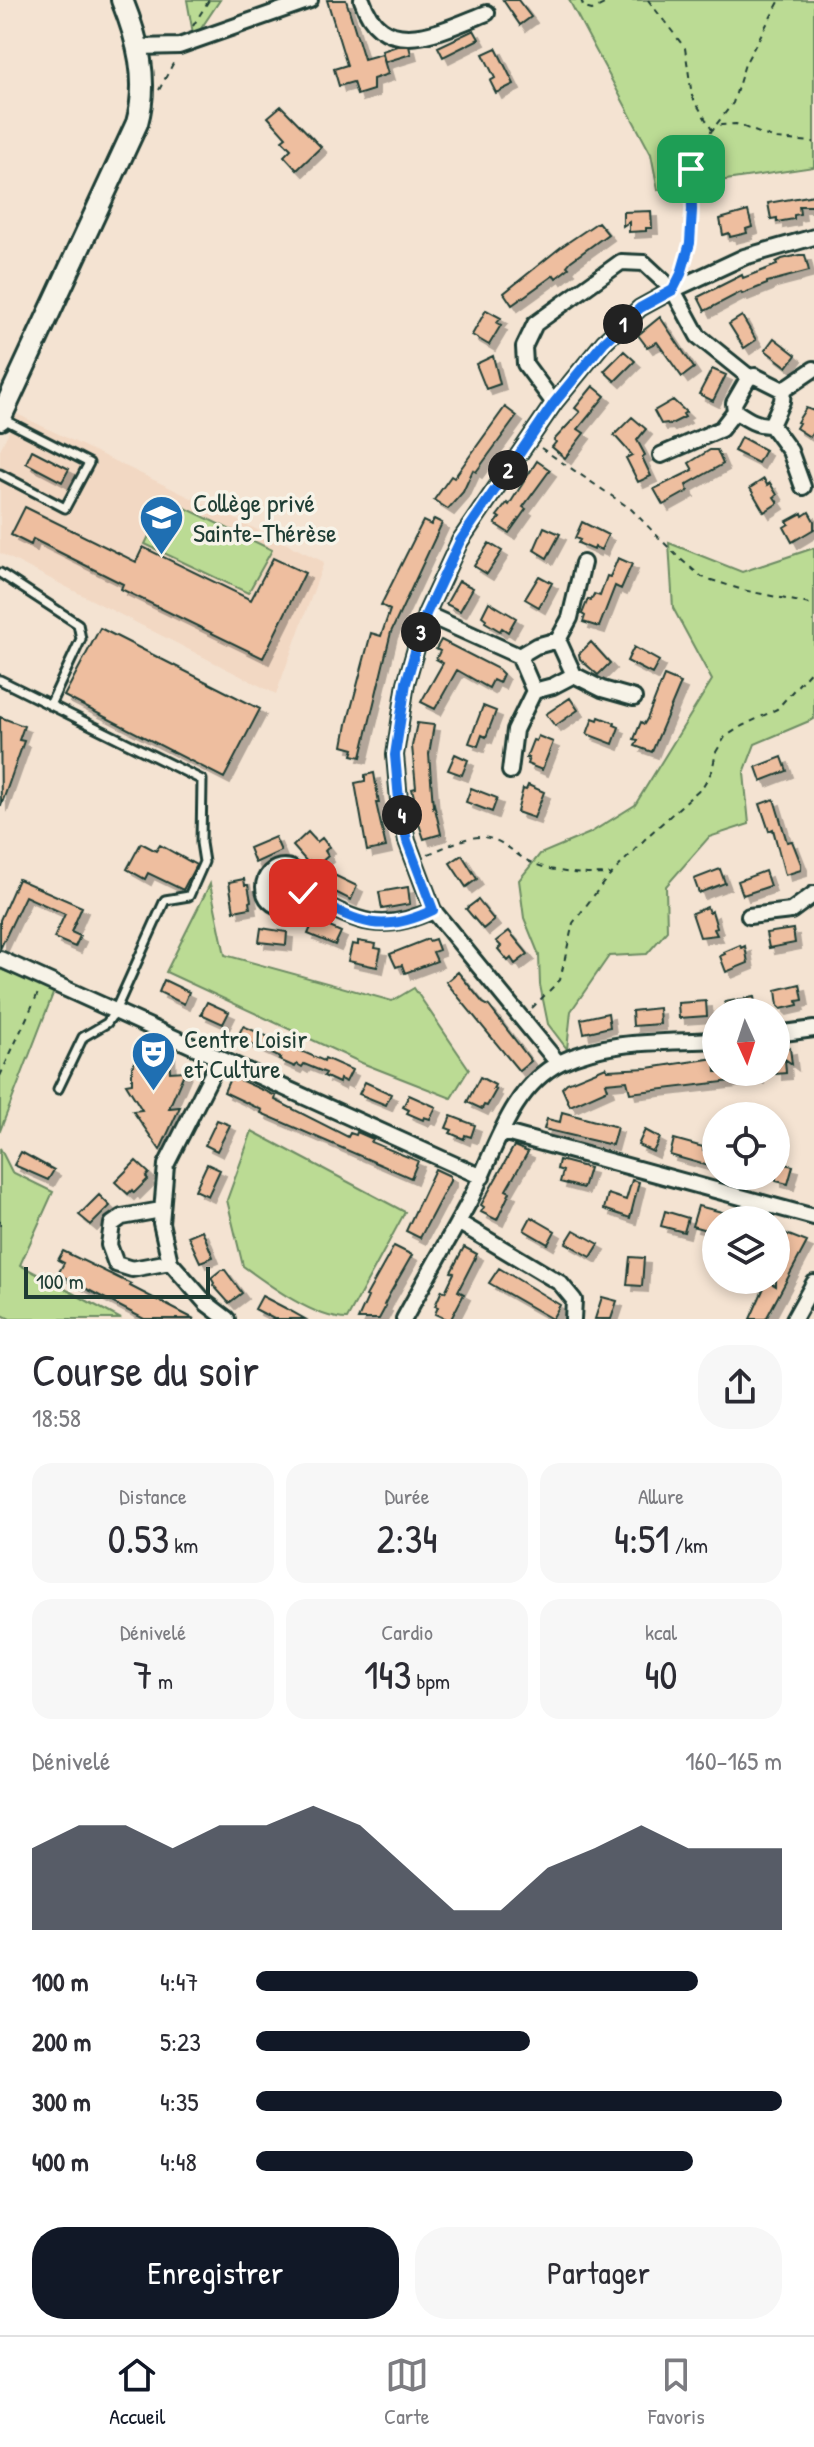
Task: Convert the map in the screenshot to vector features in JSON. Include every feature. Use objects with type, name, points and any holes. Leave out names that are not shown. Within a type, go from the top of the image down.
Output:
[{"type":"street","points":[[0,418],[137,123],[142,92],[139,47],[122,0]]},
{"type":"street","points":[[139,47],[179,46],[310,0]]},
{"type":"street","points":[[362,0],[367,16],[377,28],[390,35],[427,36],[487,13]]},
{"type":"street","points":[[558,1063],[433,910],[407,841],[395,755],[406,683],[426,614],[460,541],[554,403],[604,342],[640,308],[673,290],[744,257],[814,237]]},
{"type":"street","points":[[554,403],[525,364],[524,347],[535,324],[621,262],[644,263],[673,290],[698,336],[749,377]]},
{"type":"street","points":[[783,390],[814,369]]},
{"type":"street","points":[[661,455],[721,429],[735,411],[734,403],[749,377],[755,376],[783,390]]},
{"type":"street","points":[[771,425],[782,401],[783,390]]},
{"type":"street","points":[[735,411],[760,426],[771,425]]},
{"type":"street","points":[[771,425],[790,451],[803,487]]},
{"type":"street","points":[[519,656],[536,646],[558,640],[570,618],[583,563]]},
{"type":"street","points":[[426,614],[519,656],[534,691],[515,730],[510,771]]},
{"type":"street","points":[[558,640],[574,675],[602,689],[634,698]]},
{"type":"street","points":[[534,691],[553,686],[574,675]]},
{"type":"street","points":[[303,893],[370,923],[387,925],[407,922],[433,910]]},
{"type":"street","points":[[749,916],[791,911],[813,896]]},
{"type":"street","points":[[0,959],[482,1177]]},
{"type":"street","points":[[790,1032],[814,1029]]},
{"type":"street","points":[[404,1319],[525,1093],[558,1063],[617,1044],[702,1041]]},
{"type":"street","points":[[220,1058],[166,1165],[161,1223],[170,1262],[206,1303],[227,1319]]},
{"type":"street","points":[[502,1132],[814,1217]]},
{"type":"street","points":[[161,1210],[122,1217],[112,1224],[109,1245],[116,1264],[132,1269],[170,1262]]},
{"type":"street","points":[[458,1222],[560,1283],[574,1300],[573,1319]]},
{"type":"street","points":[[794,1319],[814,1283]]},
{"type":"lane","points":[[0,418],[89,463],[65,508],[0,474]]},
{"type":"lane","points":[[0,573],[78,624],[81,639],[50,705]]},
{"type":"lane","points":[[0,680],[202,780],[201,843],[204,862],[189,896],[165,900],[115,1011],[107,1023],[83,1037],[58,1089]]},
{"type":"path","points":[[581,0],[584,8],[592,10],[612,0]]},
{"type":"path","points":[[648,0],[685,48],[692,96],[712,130]]},
{"type":"path","points":[[673,290],[690,243],[691,169],[712,130],[733,103],[745,64],[780,0]]},
{"type":"path","points":[[712,130],[736,124],[775,139],[814,142]]},
{"type":"path","points":[[531,440],[631,509],[702,577],[743,590],[814,605]]},
{"type":"path","points":[[522,1017],[560,980],[573,923],[611,874],[703,786],[725,737],[777,709],[814,667]]},
{"type":"path","points":[[414,859],[459,841],[479,837],[503,843],[535,864],[572,872],[611,874]]},
{"type":"path","points":[[0,1076],[45,979]]},
{"type":"path","points":[[0,1220],[0,1226]]},
{"type":"shaded area","name":"Collège privé Sainte-Thérèse","points":[[17,414],[324,562],[276,694],[0,553],[0,450]]},
{"type":"green space","points":[[187,0],[220,0],[194,39]]},
{"type":"green space","points":[[569,0],[814,0],[814,167],[658,190],[651,154]]},
{"type":"green space","points":[[167,499],[272,550],[248,593],[145,544]]},
{"type":"green space","points":[[669,543],[742,572],[814,548],[814,719],[755,744],[744,773],[749,824],[709,837],[666,886],[667,931],[647,954],[609,956],[571,1011],[567,1049],[548,1024],[540,985],[539,955],[524,918],[519,880],[540,854],[590,833],[635,805],[712,680],[673,608]]},
{"type":"green space","points":[[210,884],[225,955],[392,1001],[414,988],[469,1069],[451,1098],[362,1063],[166,972]]},
{"type":"green space","points":[[0,969],[54,991],[0,1131]]},
{"type":"green space","points":[[252,1131],[405,1212],[347,1319],[334,1318],[307,1307],[243,1266],[227,1200]]},
{"type":"green space","points":[[0,1148],[12,1172],[53,1192],[20,1265],[121,1319],[10,1319],[0,1314]]},
{"type":"building","points":[[327,0],[346,0],[364,59],[382,54],[388,74],[373,79],[373,90],[357,95],[353,82],[339,86],[334,69],[347,65]]},
{"type":"building","points":[[503,0],[518,0],[531,17],[520,25]]},
{"type":"building","points":[[474,30],[479,39],[443,57],[438,47]]},
{"type":"building","points":[[409,46],[411,54],[385,62],[382,51]]},
{"type":"building","points":[[496,48],[514,84],[496,93],[490,81],[495,78],[483,54]]},
{"type":"building","points":[[281,106],[321,147],[297,170],[284,156],[291,149],[282,140],[286,137],[268,117]]},
{"type":"building","points":[[814,195],[814,206],[799,206],[800,214],[794,215],[794,219],[777,222],[777,218],[771,219],[768,203]]},
{"type":"building","points":[[651,211],[652,228],[629,232],[629,222],[623,226],[623,212]]},
{"type":"building","points":[[748,211],[752,227],[746,229],[747,233],[730,237],[729,233],[723,235],[720,219]]},
{"type":"building","points":[[598,222],[608,234],[571,261],[567,266],[569,268],[556,278],[554,275],[512,305],[504,293]]},
{"type":"building","points":[[805,255],[809,271],[741,292],[705,311],[698,297],[742,275],[743,278],[777,265],[776,262],[782,259]]},
{"type":"building","points":[[486,310],[501,318],[497,323],[501,325],[489,345],[472,335]]},
{"type":"building","points":[[742,316],[756,340],[744,348],[729,324]]},
{"type":"building","points":[[660,317],[694,368],[682,377],[657,342],[647,347],[638,335]]},
{"type":"building","points":[[774,338],[796,355],[787,367],[765,350]]},
{"type":"building","points":[[624,351],[635,361],[615,381],[604,371]]},
{"type":"building","points":[[493,356],[500,384],[486,389],[476,364]]},
{"type":"building","points":[[712,369],[726,375],[713,401],[699,394]]},
{"type":"building","points":[[593,386],[605,396],[578,429],[584,433],[565,458],[552,447],[556,442],[554,440],[580,412],[575,408]]},
{"type":"building","points":[[673,400],[686,412],[683,414],[685,417],[669,425],[661,424],[654,411]]},
{"type":"building","points":[[505,407],[517,416],[476,472],[473,470],[463,492],[448,509],[434,500],[451,476],[454,478]]},
{"type":"building","points":[[806,408],[814,411],[814,430],[810,437],[796,428]]},
{"type":"building","points":[[632,417],[646,429],[637,440],[651,476],[638,482],[626,458],[632,455],[614,435]]},
{"type":"building","points":[[741,437],[765,450],[758,463],[734,451]]},
{"type":"building","points":[[32,450],[69,469],[62,482],[26,463]]},
{"type":"building","points":[[710,450],[717,450],[723,464],[686,485],[688,491],[663,505],[654,489],[693,470],[689,463]]},
{"type":"building","points":[[537,461],[550,470],[523,507],[526,509],[509,533],[495,524],[500,518],[497,516],[507,503],[509,505]]},
{"type":"building","points":[[764,479],[777,495],[774,497],[778,503],[764,512],[750,488]]},
{"type":"building","points":[[25,507],[136,562],[143,547],[251,600],[273,558],[305,573],[263,658],[121,589],[123,584],[33,539],[31,545],[11,535]]},
{"type":"building","points":[[809,512],[814,529],[792,542],[784,527],[789,524],[787,521]]},
{"type":"building","points":[[434,519],[442,523],[391,632],[361,757],[352,755],[354,749],[343,746],[371,633],[381,636],[390,610],[381,605],[423,521],[431,525]]},
{"type":"building","points":[[582,522],[608,535],[601,550],[578,543],[580,540],[575,538]]},
{"type":"building","points":[[544,527],[560,534],[547,558],[534,550]]},
{"type":"building","points":[[489,543],[502,551],[487,574],[474,566]]},
{"type":"building","points":[[618,558],[632,564],[621,589],[615,586],[599,627],[583,622],[585,616],[582,614],[588,599],[591,600],[594,594],[600,596]]},
{"type":"building","points":[[539,576],[552,583],[539,607],[525,599]]},
{"type":"building","points":[[459,581],[473,588],[460,611],[446,604]]},
{"type":"building","points":[[489,602],[516,618],[508,632],[485,622],[482,616]]},
{"type":"building","points":[[100,628],[260,709],[224,778],[64,696]]},
{"type":"building","points":[[441,640],[498,669],[503,674],[499,683],[493,680],[489,688],[457,670],[435,709],[421,702],[443,663],[436,659],[440,651],[436,649]]},
{"type":"building","points":[[591,642],[610,663],[598,675],[580,659],[579,654]]},
{"type":"building","points":[[634,647],[659,661],[652,674],[627,661]]},
{"type":"building","points":[[664,676],[681,683],[652,752],[635,746],[638,740],[634,739],[641,722],[644,724],[647,719]]},
{"type":"building","points":[[570,698],[578,710],[555,726],[546,714]]},
{"type":"building","points":[[483,706],[496,711],[486,737],[482,735],[478,746],[469,743]]},
{"type":"building","points":[[0,717],[24,726],[19,740],[24,741],[1,806]]},
{"type":"building","points":[[599,717],[619,727],[613,744],[587,734],[593,718],[598,720]]},
{"type":"building","points":[[417,723],[434,725],[429,754],[433,806],[441,834],[424,839],[412,789],[416,788],[412,746]]},
{"type":"building","points":[[538,736],[553,742],[542,770],[527,764],[529,758],[526,758],[533,740],[536,741]]},
{"type":"building","points":[[455,754],[468,760],[462,775],[448,770]]},
{"type":"building","points":[[782,757],[787,771],[761,781],[756,767]]},
{"type":"building","points":[[374,773],[379,803],[376,803],[386,847],[367,851],[355,783],[365,781],[365,775]]},
{"type":"building","points":[[528,785],[544,792],[534,818],[517,812],[523,789],[526,790]]},
{"type":"building","points":[[471,788],[497,798],[492,812],[466,802]]},
{"type":"building","points":[[774,799],[787,842],[792,841],[801,864],[801,870],[785,875],[773,829],[769,831],[760,804]]},
{"type":"building","points":[[308,832],[317,842],[322,838],[329,847],[325,851],[328,856],[315,867],[293,846]]},
{"type":"building","points":[[275,837],[281,851],[255,863],[249,848]]},
{"type":"building","points":[[141,843],[156,851],[160,845],[196,865],[183,890],[148,873],[145,879],[127,869]]},
{"type":"building","points":[[462,855],[477,879],[466,887],[450,863]]},
{"type":"building","points":[[720,869],[725,883],[699,893],[694,879]]},
{"type":"building","points":[[765,871],[770,886],[743,895],[738,881]]},
{"type":"building","points":[[334,875],[357,886],[351,900],[327,888]]},
{"type":"building","points":[[18,879],[82,907],[71,932],[80,936],[75,947],[54,938],[65,914],[25,896],[0,949],[0,920]]},
{"type":"building","points":[[244,879],[245,885],[248,885],[250,908],[234,911],[229,882]]},
{"type":"building","points":[[408,887],[410,904],[382,909],[379,892]]},
{"type":"building","points":[[478,900],[494,920],[483,929],[466,909]]},
{"type":"building","points":[[707,907],[709,913],[712,911],[717,935],[700,937],[692,913]]},
{"type":"building","points":[[314,920],[341,932],[335,945],[308,934]]},
{"type":"building","points":[[261,928],[287,932],[286,945],[259,942]]},
{"type":"building","points":[[793,929],[795,943],[769,948],[766,933]]},
{"type":"building","points":[[509,931],[528,954],[515,964],[498,949],[501,946],[496,941]]},
{"type":"building","points":[[435,939],[439,950],[433,952],[437,961],[405,973],[402,965],[396,967],[390,954]]},
{"type":"building","points":[[358,941],[376,944],[375,948],[381,949],[377,967],[348,961],[352,944],[358,945]]},
{"type":"building","points":[[740,945],[741,948],[745,946],[748,963],[726,972],[720,956]]},
{"type":"building","points":[[458,972],[483,1003],[489,1006],[531,1061],[519,1071],[446,982]]},
{"type":"building","points":[[164,980],[189,992],[184,1004],[159,992]]},
{"type":"building","points":[[800,984],[803,1000],[790,1007],[790,998],[777,998],[776,990]]},
{"type":"building","points":[[702,1001],[702,1016],[679,1018],[678,1003]]},
{"type":"building","points":[[207,1002],[229,1012],[223,1024],[201,1014]]},
{"type":"building","points":[[659,1008],[660,1024],[633,1026],[632,1011]]},
{"type":"building","points":[[608,1013],[610,1027],[584,1033],[581,1019]]},
{"type":"building","points":[[243,1026],[352,1070],[346,1082],[340,1079],[339,1083],[324,1076],[326,1073],[304,1064],[295,1067],[237,1038]]},
{"type":"building","name":"Centre Loisir et Culture","points":[[169,1049],[170,1072],[185,1071],[169,1108],[180,1107],[160,1150],[133,1111],[142,1110],[126,1084],[132,1083],[132,1067],[140,1053]]},
{"type":"building","points":[[702,1060],[702,1085],[630,1093],[627,1081],[606,1083],[608,1089],[570,1106],[562,1088],[606,1067],[608,1070]]},
{"type":"building","points":[[231,1076],[276,1096],[275,1100],[348,1137],[350,1133],[356,1135],[357,1132],[373,1139],[371,1142],[418,1161],[411,1178],[261,1113],[262,1110],[224,1092]]},
{"type":"building","points":[[480,1077],[495,1085],[493,1089],[496,1090],[482,1109],[467,1102]]},
{"type":"building","points":[[365,1082],[391,1094],[386,1105],[359,1094]]},
{"type":"building","points":[[409,1095],[436,1107],[430,1119],[424,1117],[423,1120],[407,1113],[409,1110],[403,1107]]},
{"type":"building","points":[[562,1112],[617,1127],[612,1145],[544,1129],[547,1119],[560,1122]]},
{"type":"building","points":[[451,1116],[475,1125],[471,1137],[465,1135],[464,1139],[450,1133],[452,1130],[446,1128]]},
{"type":"building","points":[[217,1120],[230,1125],[217,1151],[205,1145]]},
{"type":"building","points":[[645,1130],[660,1138],[653,1152],[638,1145]]},
{"type":"building","points":[[674,1139],[702,1147],[702,1164],[670,1155]]},
{"type":"building","points":[[514,1146],[528,1152],[506,1190],[510,1192],[497,1220],[481,1212],[484,1207],[481,1205]]},
{"type":"building","points":[[21,1152],[54,1170],[48,1180],[14,1165]]},
{"type":"building","points":[[559,1160],[589,1168],[583,1188],[560,1182],[563,1171],[557,1169]]},
{"type":"building","points":[[136,1161],[149,1173],[148,1179],[134,1193],[132,1190],[128,1194],[115,1182]]},
{"type":"building","points":[[207,1164],[220,1170],[208,1196],[195,1190]]},
{"type":"building","points":[[435,1169],[450,1176],[450,1181],[420,1238],[406,1231]]},
{"type":"building","points":[[632,1180],[639,1182],[630,1218],[604,1209],[608,1194],[626,1200]]},
{"type":"building","points":[[99,1195],[110,1206],[91,1225],[79,1215]]},
{"type":"building","points":[[698,1206],[702,1207],[702,1229],[692,1226]]},
{"type":"building","points":[[665,1211],[688,1218],[684,1232],[661,1226]]},
{"type":"building","points":[[531,1217],[555,1231],[548,1244],[524,1230]]},
{"type":"building","points":[[202,1230],[213,1257],[200,1262],[188,1236]]},
{"type":"building","points":[[574,1230],[599,1244],[591,1257],[566,1243]]},
{"type":"building","points":[[790,1235],[807,1242],[790,1274]]},
{"type":"building","points":[[394,1246],[412,1255],[379,1319],[358,1319],[366,1296]]},
{"type":"building","points":[[464,1247],[477,1254],[458,1291],[464,1294],[451,1319],[446,1319],[435,1314],[438,1307],[435,1306],[442,1290],[445,1292]]},
{"type":"building","points":[[63,1251],[194,1319],[144,1319],[58,1274],[64,1263],[58,1260]]},
{"type":"building","points":[[630,1257],[644,1258],[642,1286],[627,1285]]},
{"type":"building","points":[[499,1268],[560,1305],[552,1319],[489,1283]]},
{"type":"building","points":[[225,1270],[242,1293],[229,1303],[213,1285],[211,1278]]},
{"type":"building","points":[[761,1294],[779,1294],[766,1319],[750,1319]]},
{"type":"building","points":[[262,1296],[305,1319],[274,1319],[255,1309]]},
{"type":"building","points":[[602,1297],[617,1301],[611,1319],[595,1319]]},
{"type":"place","name":"Collège privé Sainte-Thérèse","points":[[162,557]]},
{"type":"place","name":"Centre Loisir et Culture","points":[[153,1093]]},
{"type":"route","points":[[303,893],[370,923],[387,925],[407,922],[433,910],[407,841],[395,755],[406,683],[426,614],[460,541],[554,403],[604,342],[640,308],[673,290],[690,243],[691,169]]}]
